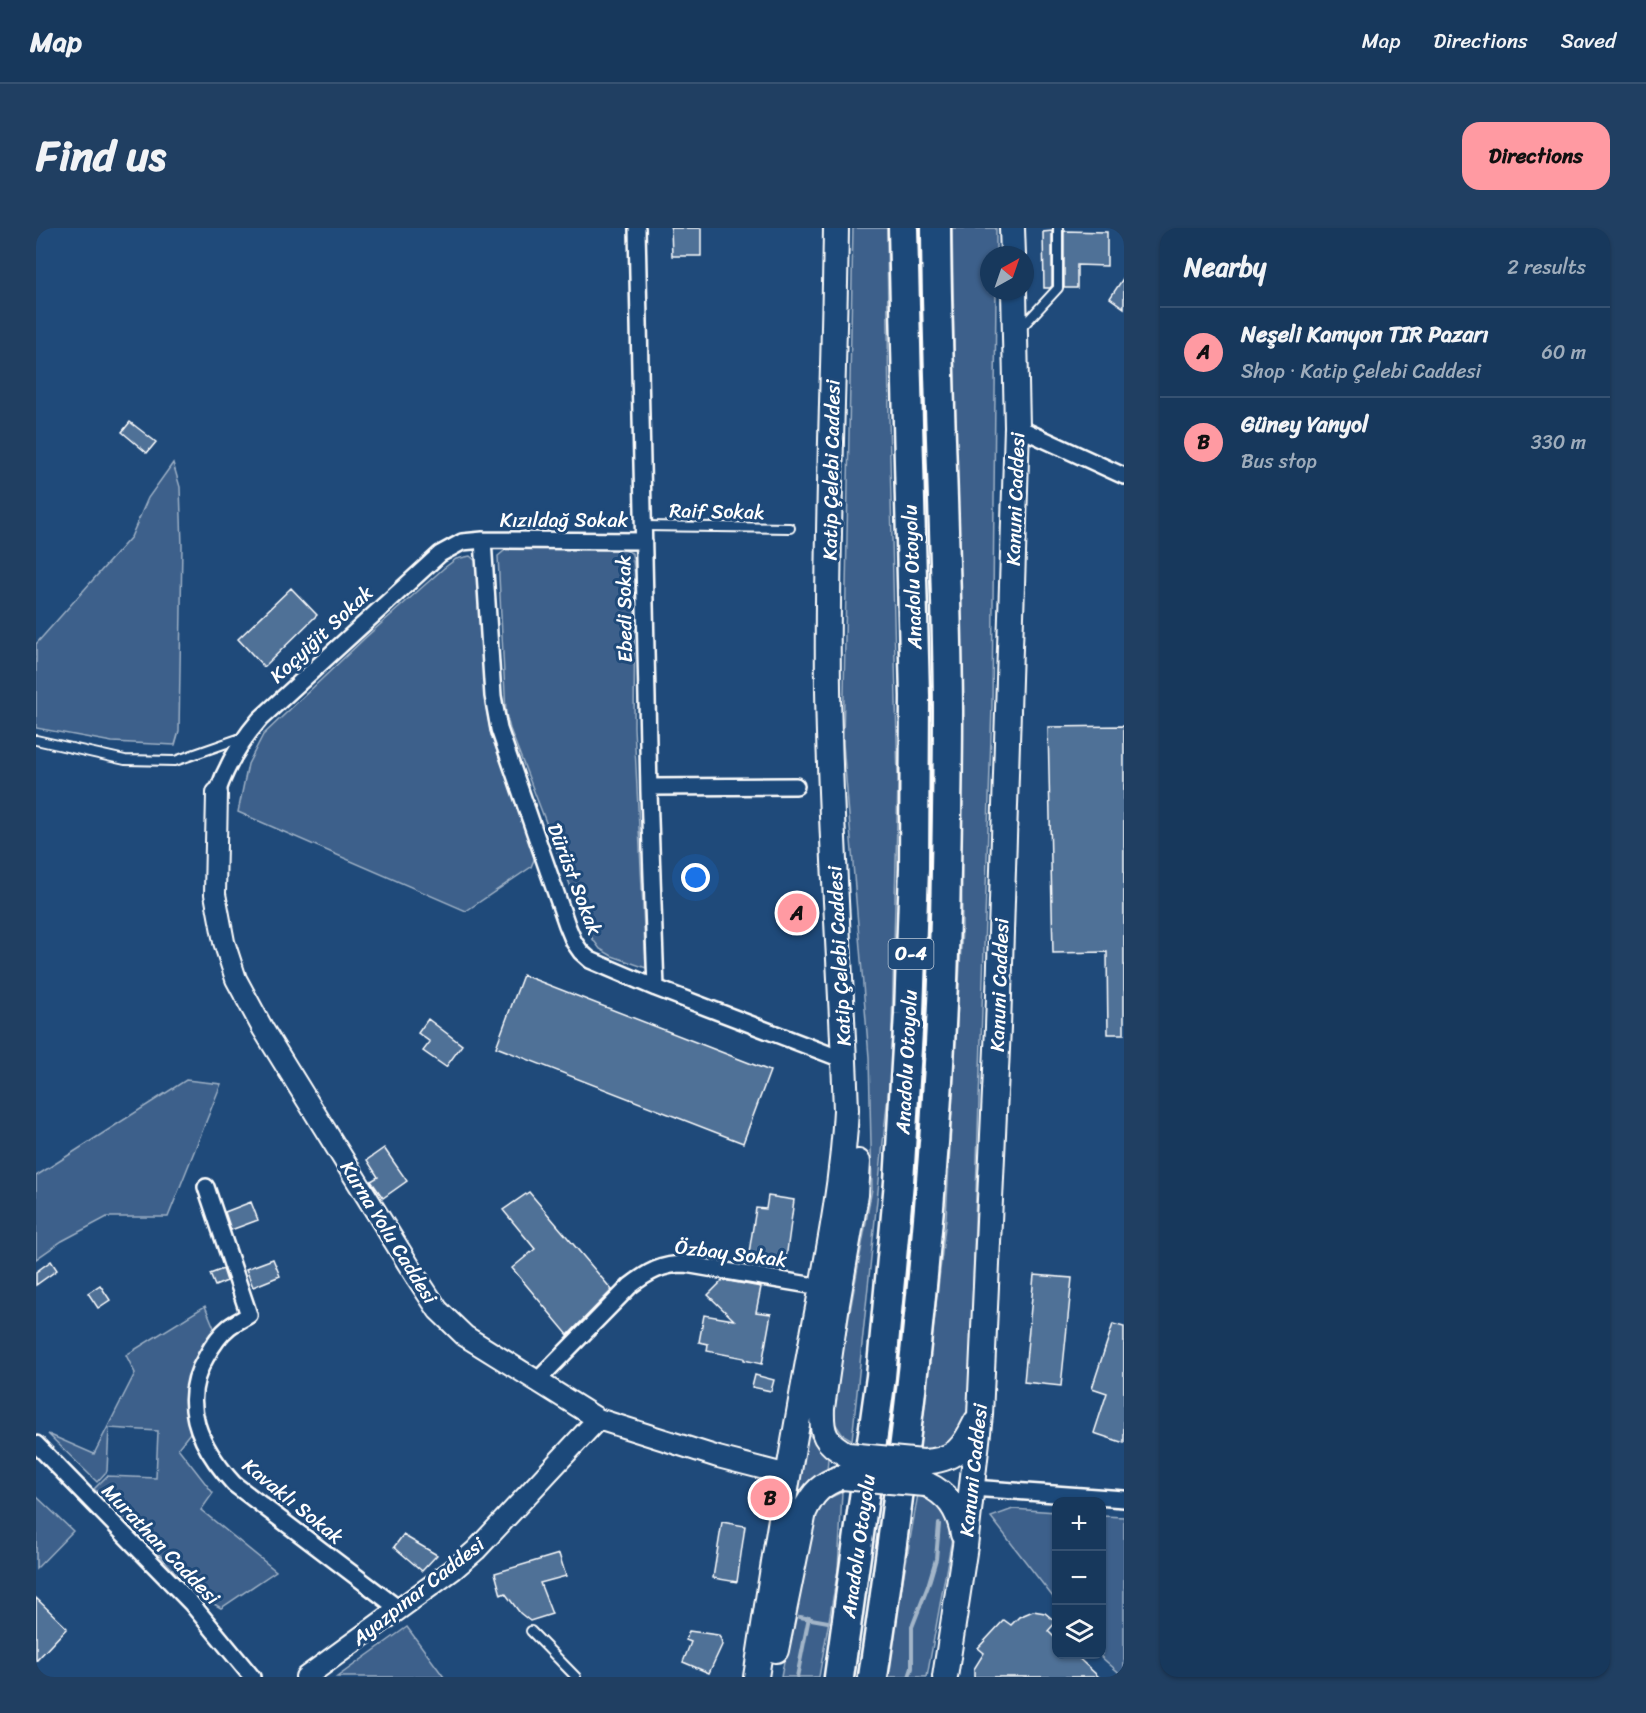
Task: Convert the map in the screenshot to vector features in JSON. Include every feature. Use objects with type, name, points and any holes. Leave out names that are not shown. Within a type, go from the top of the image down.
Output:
[{"type":"highway","name":"Anadolu Otoyolu","points":[[839,1677],[881,1377],[899,1182],[909,1014],[914,868],[915,696],[903,228]]},
{"type":"highway","name":"Anadolu Otoyolu","points":[[873,1677],[913,1383],[929,1203],[941,1007],[946,874],[948,709],[936,303],[936,228]]},
{"type":"main road","name":"Katip Çelebi Caddesi","points":[[756,1677],[788,1475],[844,1158],[846,1110],[830,786],[828,575],[836,228]]},
{"type":"main road","points":[[1012,228],[1013,246]]},
{"type":"main road","name":"Kanuni Caddesi","points":[[945,1677],[965,1546],[980,1415],[998,1027],[1017,427],[1014,300]]},
{"type":"main road","points":[[830,786],[855,1011],[861,1113],[856,1195],[837,1304],[822,1423],[824,1435],[835,1448],[845,1466]]},
{"type":"main road","points":[[771,1677],[804,1512],[810,1499],[845,1466],[924,1473],[950,1458],[960,1449],[969,1438],[980,1415]]},
{"type":"main road","points":[[924,1473],[949,1499],[957,1512],[965,1546]]},
{"type":"street","name":"Ebedi Sokak","points":[[637,228],[649,787],[656,988]]},
{"type":"street","points":[[1017,427],[1124,476]]},
{"type":"street","name":"Kızıldağ Sokak","points":[[483,540],[644,534]]},
{"type":"street","name":"Koçyiğit Sokak","points":[[217,793],[229,760],[245,736],[278,703],[440,554],[462,542],[483,540]]},
{"type":"street","name":"Dürüst Sokak","points":[[483,540],[496,717],[503,743],[574,942],[590,960],[656,988],[844,1060]]},
{"type":"street","points":[[649,787],[796,786]]},
{"type":"street","name":"Kurna Yolu Caddesi","points":[[217,793],[215,894],[229,960],[249,1004],[438,1310],[465,1336],[598,1419],[718,1457],[788,1475]]},
{"type":"street","name":"Kavaklı Sokak","points":[[206,1187],[249,1315],[229,1327],[214,1343],[202,1364],[196,1383],[192,1398],[193,1411],[208,1450],[234,1484],[399,1609]]},
{"type":"street","name":"Özbay Sokak","points":[[537,1382],[630,1286],[663,1266],[685,1264],[821,1287]]},
{"type":"street","name":"Ayazpınar Caddesi","points":[[306,1677],[476,1550],[598,1419]]},
{"type":"street","name":"Murathan Caddesi","points":[[36,1444],[191,1603],[252,1677]]},
{"type":"street","points":[[972,1488],[1124,1499]]},
{"type":"lane","points":[[1016,334],[1058,288],[1058,228]]},
{"type":"lane","name":"Raif Sokak","points":[[644,534],[790,528]]},
{"type":"lane","points":[[36,740],[125,760],[175,761],[245,736]]},
{"type":"lane","points":[[531,1631],[576,1677]]},
{"type":"shaded area","points":[[853,228],[887,228],[898,780],[891,1066],[852,1440],[842,1434],[831,1417],[872,1189],[869,1057],[843,743]]},
{"type":"shaded area","points":[[952,228],[996,228],[996,246],[980,246],[980,300],[996,300],[992,706],[969,1405],[954,1439],[941,1446],[919,1452],[946,1218],[962,929]]},
{"type":"shaded area","points":[[173,463],[180,487],[182,546],[179,731],[175,745],[112,742],[36,728],[36,644],[131,537],[148,498]]},
{"type":"shaded area","points":[[509,547],[622,549],[632,553],[635,574],[634,727],[646,968],[612,956],[600,949],[589,934],[510,729],[506,714],[498,556]]},
{"type":"shaded area","points":[[470,556],[477,562],[486,707],[491,735],[536,855],[531,867],[466,911],[238,812],[248,764],[263,735],[366,637],[444,568],[456,559]]},
{"type":"shaded area","points":[[186,1080],[221,1084],[168,1217],[107,1217],[62,1241],[36,1259],[36,1176]]},
{"type":"shaded area","points":[[205,1306],[217,1335],[207,1343],[194,1428],[178,1448],[213,1493],[201,1510],[276,1571],[221,1608],[193,1592],[129,1521],[94,1489],[107,1476],[156,1478],[158,1431],[109,1428],[107,1471],[97,1482],[48,1434],[94,1454],[135,1373],[126,1355]]},
{"type":"shaded area","points":[[808,1433],[828,1458],[827,1472],[797,1497]]},
{"type":"shaded area","points":[[842,1492],[838,1570],[819,1677],[781,1677],[812,1521],[823,1501]]},
{"type":"shaded area","points":[[918,1494],[943,1504],[952,1538],[927,1677],[886,1677]]},
{"type":"shaded area","points":[[36,1496],[73,1531],[36,1569]]},
{"type":"shaded area","points":[[1013,1509],[1052,1512],[1052,1596],[991,1517]]},
{"type":"shaded area","points":[[1106,1516],[1124,1517],[1124,1677],[1104,1659],[1106,1659]]},
{"type":"shaded area","points":[[407,1627],[444,1677],[337,1677]]},
{"type":"building","points":[[671,228],[701,228],[701,256],[672,256]]},
{"type":"building","points":[[1052,231],[1052,286],[1044,288],[1043,232]]},
{"type":"building","points":[[1064,231],[1107,232],[1107,266],[1077,265],[1077,288],[1064,288]]},
{"type":"building","points":[[1124,277],[1124,308],[1110,298]]},
{"type":"building","points":[[130,422],[156,442],[147,453],[122,432]]},
{"type":"building","points":[[291,588],[317,615],[264,667],[238,639]]},
{"type":"building","points":[[1124,726],[1124,1034],[1108,1034],[1107,952],[1053,953],[1048,727]]},
{"type":"building","points":[[523,975],[770,1071],[743,1143],[496,1047]]},
{"type":"building","points":[[428,1019],[462,1045],[446,1067],[423,1051],[430,1042],[418,1033]]},
{"type":"building","points":[[384,1148],[407,1181],[383,1198],[371,1181],[378,1177],[367,1160]]},
{"type":"building","points":[[529,1192],[612,1290],[568,1335],[512,1268],[535,1249],[503,1210]]},
{"type":"building","points":[[768,1196],[794,1200],[786,1259],[749,1253],[756,1208],[766,1209]]},
{"type":"building","points":[[251,1202],[258,1220],[231,1230],[225,1212]]},
{"type":"building","points":[[273,1259],[280,1276],[253,1287],[246,1269]]},
{"type":"building","points":[[51,1261],[57,1270],[36,1285],[36,1272]]},
{"type":"building","points":[[223,1269],[227,1281],[215,1286],[210,1274]]},
{"type":"building","points":[[1034,1275],[1072,1278],[1061,1386],[1024,1382]]},
{"type":"building","points":[[723,1280],[761,1287],[756,1312],[771,1314],[762,1364],[707,1351],[708,1344],[699,1342],[704,1315],[734,1320],[708,1295]]},
{"type":"building","points":[[100,1285],[110,1300],[98,1308],[88,1293]]},
{"type":"building","points":[[1113,1324],[1124,1327],[1124,1443],[1094,1433],[1107,1393],[1092,1388]]},
{"type":"building","points":[[755,1375],[774,1380],[771,1391],[752,1387]]},
{"type":"building","points":[[722,1522],[745,1526],[737,1582],[713,1578]]},
{"type":"building","points":[[403,1535],[437,1555],[422,1571],[394,1547]]},
{"type":"building","points":[[559,1554],[566,1576],[540,1583],[552,1614],[530,1621],[520,1613],[505,1593],[501,1595],[495,1573]]},
{"type":"building","points":[[36,1598],[67,1628],[36,1661]]},
{"type":"building","points":[[1033,1611],[1045,1613],[1052,1619],[1052,1626],[1048,1631],[1052,1635],[1052,1659],[1079,1659],[1099,1677],[974,1677],[974,1669],[984,1653],[978,1648],[1004,1620],[1011,1625],[1019,1617]]},
{"type":"building","points":[[689,1631],[718,1635],[721,1639],[722,1645],[709,1673],[683,1662],[691,1642],[686,1640]]},
{"type":"waterway","points":[[909,1677],[912,1668],[912,1627],[936,1559],[939,1524]]},
{"type":"waterway","points":[[800,1617],[828,1622]]},
{"type":"waterway","points":[[797,1677],[809,1617]]},
{"type":"place","name":"Neşeli Kamyon TIR Pazarı","points":[[797,913]]},
{"type":"place","name":"Güney Yanyol","points":[[770,1498]]}]
